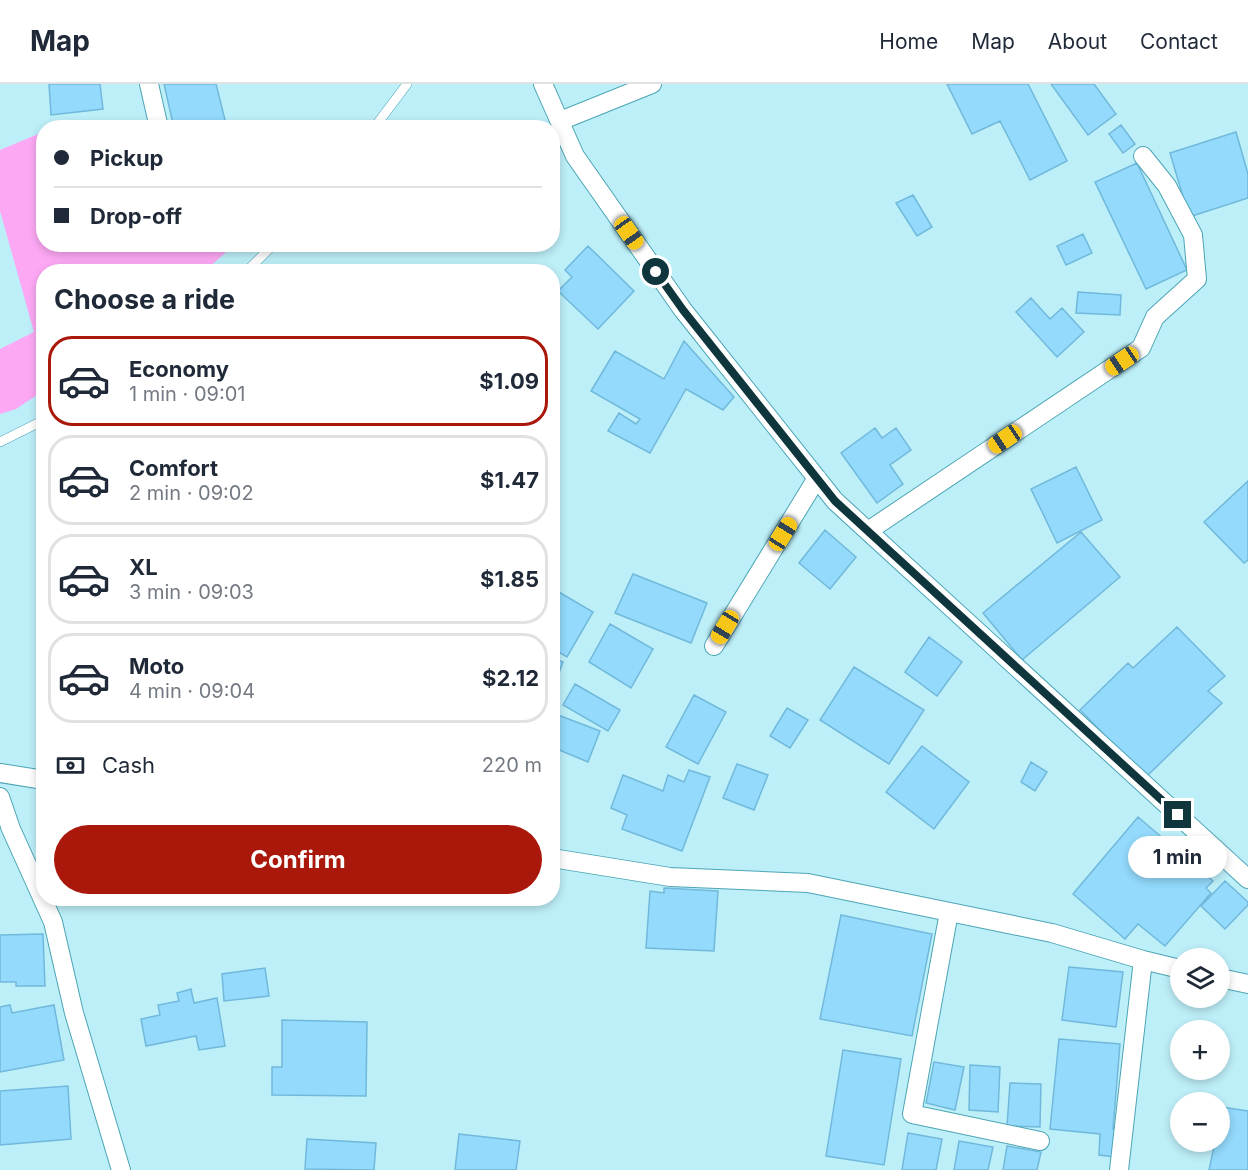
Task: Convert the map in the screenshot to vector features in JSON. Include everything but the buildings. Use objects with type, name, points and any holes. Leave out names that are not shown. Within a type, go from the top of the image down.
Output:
[{"type":"street","points":[[149,84],[157,120]]},
{"type":"street","points":[[543,84],[560,120]]},
{"type":"street","points":[[652,84],[560,121],[575,156],[683,310],[835,501],[1248,879]]},
{"type":"street","points":[[868,531],[1141,348],[1155,316],[1197,279],[1193,235],[1167,186],[1143,156]]},
{"type":"street","points":[[714,646],[817,478]]},
{"type":"street","points":[[0,773],[36,779]]},
{"type":"street","points":[[0,797],[11,829],[36,884]]},
{"type":"street","points":[[560,859],[670,877],[808,883],[1052,933],[1170,967]]},
{"type":"street","points":[[46,906],[53,922],[74,1013],[121,1170]]},
{"type":"street","points":[[949,912],[912,1114],[1040,1142]]},
{"type":"street","points":[[1119,1170],[1143,960]]},
{"type":"street","points":[[1230,980],[1248,984]]},
{"type":"lane","points":[[380,120],[407,84]]},
{"type":"lane","points":[[254,264],[266,252]]},
{"type":"lane","points":[[0,442],[36,424]]},
{"type":"shaded area","points":[[36,135],[36,252],[226,252],[213,264],[36,264],[36,396],[16,409],[0,414],[0,349],[34,332],[0,211],[0,150]]},
{"type":"route","points":[[656,272],[683,310],[835,501],[1178,815]]}]
